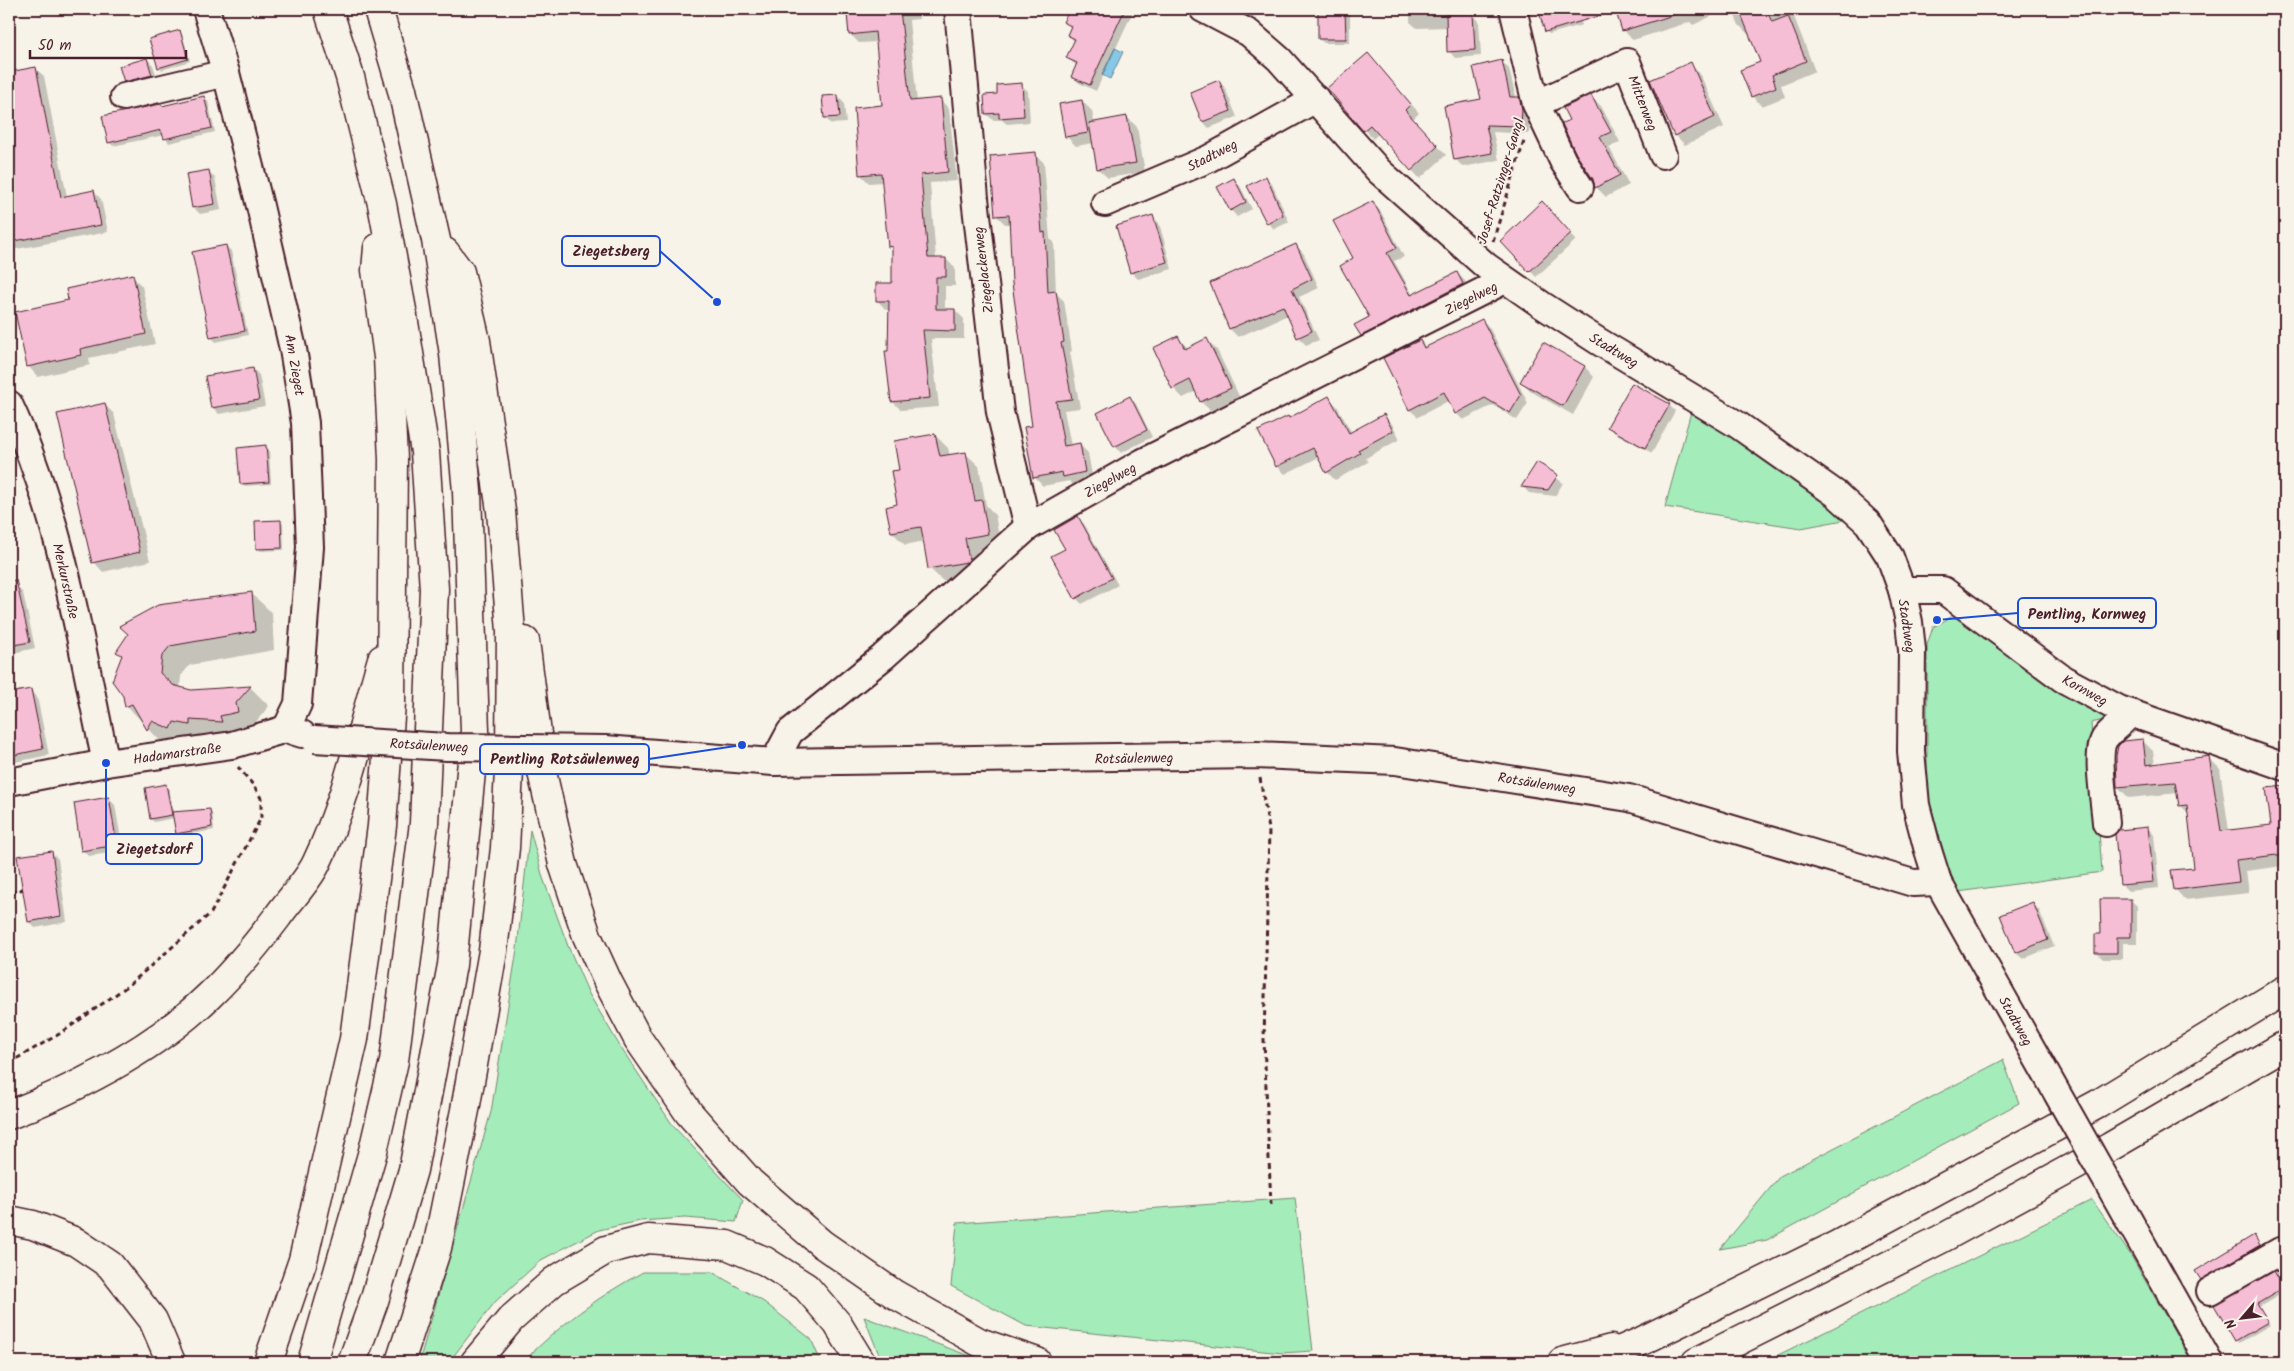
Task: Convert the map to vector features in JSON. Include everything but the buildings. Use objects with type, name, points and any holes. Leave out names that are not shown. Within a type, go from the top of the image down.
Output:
[{"type":"highway","points":[[312,1362],[373,1151],[394,1061],[424,823],[434,589],[425,452],[402,310],[382,204],[350,78],[328,9]]},
{"type":"highway","points":[[352,1362],[374,1301],[413,1170],[452,965],[475,731],[467,491],[454,354],[436,240],[402,90],[378,9]]},
{"type":"highway","points":[[268,1362],[303,1260],[354,1039],[382,826],[391,703],[390,629],[393,459],[388,357],[376,270],[382,204]]},
{"type":"highway","points":[[400,1362],[438,1248],[494,951],[505,848],[510,752],[511,631],[501,511],[476,341],[460,272],[436,240]]},
{"type":"highway","points":[[501,511],[514,539],[542,772],[563,864],[587,936],[608,982],[638,1039],[689,1113],[750,1182],[822,1244],[894,1294],[979,1342],[1038,1362]]},
{"type":"highway","points":[[9,1115],[49,1099],[90,1079],[152,1042],[208,997],[249,954],[315,865],[344,794],[390,629]]},
{"type":"highway","points":[[1593,1362],[1642,1341],[1837,1245],[2098,1104],[2285,990]]},
{"type":"highway","points":[[1696,1362],[1941,1239],[2110,1147],[2285,1046]]},
{"type":"highway","points":[[9,1220],[33,1224],[76,1242],[110,1265],[153,1320],[171,1362]]},
{"type":"highway","points":[[475,1362],[511,1319],[554,1281],[606,1250],[648,1239],[727,1245],[765,1261],[806,1288],[837,1322],[861,1362]]},
{"type":"highway","points":[[1562,1362],[1642,1341]]},
{"type":"street","name":"Am Zieget","points":[[206,9],[226,73],[260,206],[293,348],[305,424],[310,547],[298,704],[286,729]]},
{"type":"street","name":"Ziegelackerweg","points":[[958,9],[975,198],[1000,412],[1028,527]]},
{"type":"street","name":"Stadtweg","points":[[1203,9],[1249,33],[1279,59],[1379,172],[1496,273],[1598,341],[1738,424],[1836,494],[1868,523],[1890,557],[1902,590],[1909,622],[1912,650],[1911,751],[1916,805],[1938,882],[2209,1362]]},
{"type":"street","points":[[1513,9],[1536,104],[1550,137],[1580,187]]},
{"type":"street","name":"Mitterweg","points":[[1536,104],[1627,62],[1663,156]]},
{"type":"street","points":[[124,97],[226,73]]},
{"type":"street","name":"Stadtweg","points":[[1105,203],[1208,159],[1316,100]]},
{"type":"street","name":"Ziegelweg","points":[[774,762],[790,732],[883,657],[1028,527],[1143,462],[1496,273]]},
{"type":"street","name":"Merkurstraße","points":[[9,404],[37,471],[54,527],[106,763]]},
{"type":"street","name":"Kornweg","points":[[1902,590],[1943,590],[2063,679],[2130,713],[2285,767]]},
{"type":"street","points":[[2106,824],[2100,751],[2106,738],[2121,725],[2130,713]]},
{"type":"street","name":"Rotsäulenweg","points":[[286,729],[314,738],[447,747],[605,749],[774,762],[1256,755],[1395,761],[1629,798],[1913,883],[1938,882]]},
{"type":"street","name":"Hadamarstraße","points":[[9,782],[106,763],[232,745],[286,729]]},
{"type":"street","points":[[2210,1291],[2280,1251],[2285,1260]]},
{"type":"path","name":"Josef-Ratzinger-Gangl","points":[[1496,273],[1536,104]]},
{"type":"path","points":[[9,1063],[61,1033],[129,985],[211,913],[261,818],[260,798],[254,786],[239,770],[232,745]]},
{"type":"path","points":[[1256,755],[1269,829],[1264,1040],[1271,1206]]},
{"type":"path","points":[[11,893],[23,889]]},
{"type":"green space","points":[[1692,408],[1849,519],[1801,528],[1665,507]]},
{"type":"green space","points":[[1951,617],[1971,621],[2113,718],[2091,723],[2102,872],[1958,892],[1947,864],[1927,792],[1927,645],[1933,627]]},
{"type":"green space","points":[[530,830],[543,878],[568,946],[589,994],[621,1048],[674,1127],[743,1200],[736,1222],[685,1218],[640,1221],[599,1230],[541,1260],[495,1302],[449,1362],[419,1362],[491,1112],[517,949]]},
{"type":"green space","points":[[2003,1060],[2019,1103],[1767,1240],[1720,1249],[1780,1176]]},
{"type":"green space","points":[[1295,1198],[1313,1351],[1282,1353],[1026,1326],[951,1286],[957,1223]]},
{"type":"green space","points":[[2092,1200],[2130,1254],[2192,1362],[1764,1362]]},
{"type":"green space","points":[[643,1272],[712,1272],[764,1302],[811,1339],[821,1362],[523,1362],[550,1336],[580,1312]]},
{"type":"green space","points":[[864,1317],[986,1362],[882,1362]]},
{"type":"water","points":[[1115,48],[1123,52],[1110,79],[1102,75]]},
{"type":"place","name":"Ziegetsberg","points":[[717,302]]},
{"type":"place","name":"Pentling, Kornweg","points":[[1937,620]]},
{"type":"place","name":"Pentling Rotsäulenweg","points":[[742,745]]},
{"type":"place","name":"Ziegetsdorf","points":[[106,763]]}]
